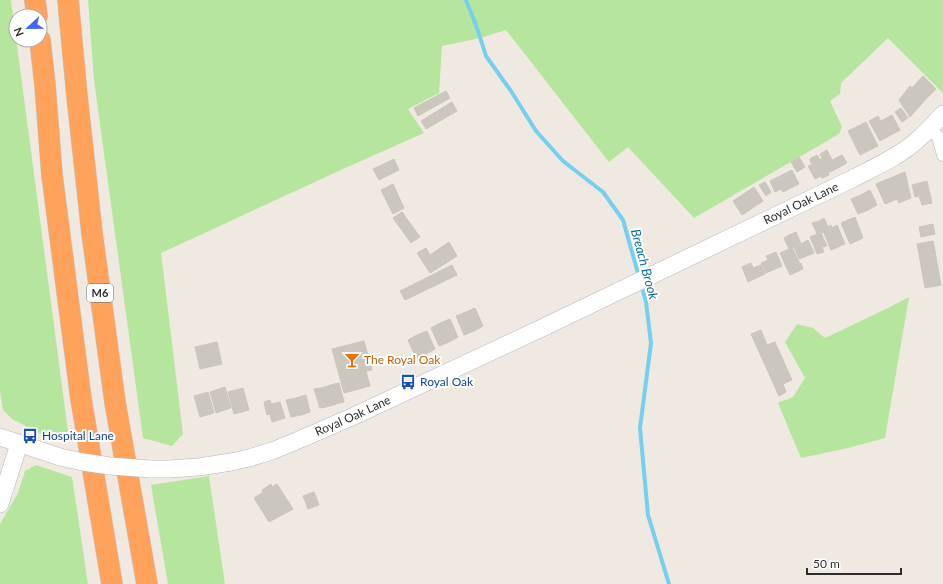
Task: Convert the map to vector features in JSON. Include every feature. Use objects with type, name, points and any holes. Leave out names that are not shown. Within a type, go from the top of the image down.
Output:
[{"type":"highway","name":"M6","points":[[68,0],[93,240],[116,402],[147,584]]},
{"type":"highway","points":[[41,48],[52,175],[81,399],[112,584]]},
{"type":"street","name":"Royal Oak Lane","points":[[0,437],[60,457],[83,462],[110,466],[151,469],[213,465],[249,458],[272,451],[307,437],[411,390],[846,182],[879,165],[914,143],[943,114]]},
{"type":"street","points":[[930,128],[938,138],[943,155]]},
{"type":"street","points":[[0,504],[19,444]]},
{"type":"green space","points":[[0,0],[11,0],[12,8],[8,8],[8,48],[17,48],[69,439],[41,434],[12,419],[3,410],[0,392]]},
{"type":"green space","points":[[88,0],[943,0],[943,93],[888,38],[841,83],[840,94],[830,101],[842,127],[839,134],[694,218],[628,147],[609,162],[506,30],[480,38],[442,46],[439,93],[408,109],[424,133],[161,253],[183,434],[172,446],[143,438],[94,80]]},
{"type":"green space","points":[[909,297],[885,438],[801,458],[778,403],[793,397],[805,378],[785,342],[797,324],[813,328],[825,338]]},
{"type":"green space","points":[[36,465],[72,477],[88,584],[0,584],[0,524],[18,493],[25,471]]},
{"type":"green space","points":[[209,476],[225,584],[168,584],[151,485]]},
{"type":"building","points":[[923,76],[936,89],[925,100],[912,88]]},
{"type":"building","points":[[910,86],[925,100],[910,117],[899,100]]},
{"type":"building","points":[[446,91],[450,98],[418,116],[414,108]]},
{"type":"building","points":[[452,102],[457,111],[426,129],[421,121]]},
{"type":"building","points":[[901,108],[908,118],[902,122],[895,112]]},
{"type":"building","points":[[892,115],[900,130],[889,136],[881,121]]},
{"type":"building","points":[[878,116],[889,136],[880,141],[869,121]]},
{"type":"building","points":[[866,122],[878,146],[872,149],[860,125]]},
{"type":"building","points":[[860,125],[872,149],[866,152],[854,128]]},
{"type":"building","points":[[854,128],[866,152],[860,155],[848,131]]},
{"type":"building","points":[[827,150],[832,160],[842,155],[847,163],[830,172],[820,154]]},
{"type":"building","points":[[817,155],[820,160],[823,158],[830,172],[828,172],[829,175],[822,178],[821,176],[815,179],[808,166],[812,165],[810,160],[811,158]]},
{"type":"building","points":[[799,157],[805,167],[797,172],[791,162]]},
{"type":"building","points":[[394,159],[399,170],[379,180],[373,169]]},
{"type":"building","points":[[792,170],[799,184],[783,192],[781,189],[775,192],[770,181]]},
{"type":"building","points":[[905,172],[911,198],[899,203],[888,179]]},
{"type":"building","points":[[888,179],[897,199],[885,204],[876,184]]},
{"type":"building","points":[[927,181],[932,203],[922,205],[919,196],[915,197],[912,185]]},
{"type":"building","points":[[765,182],[771,192],[766,196],[759,185]]},
{"type":"building","points":[[393,184],[404,208],[393,214],[381,190]]},
{"type":"building","points":[[754,187],[763,201],[754,207],[745,193]]},
{"type":"building","points":[[870,190],[877,205],[868,210],[861,195]]},
{"type":"building","points":[[745,193],[754,207],[742,215],[733,201]]},
{"type":"building","points":[[861,195],[868,210],[858,214],[851,199]]},
{"type":"building","points":[[402,212],[420,237],[411,243],[393,218]]},
{"type":"building","points":[[855,217],[863,238],[850,244],[841,223]]},
{"type":"building","points":[[824,218],[828,227],[831,225],[832,228],[837,225],[845,244],[831,250],[819,221]]},
{"type":"building","points":[[819,221],[824,232],[821,233],[827,246],[822,247],[824,252],[817,254],[810,237],[817,234],[812,223]]},
{"type":"building","points":[[933,224],[935,234],[921,237],[919,227]]},
{"type":"building","points":[[796,232],[801,244],[808,240],[814,253],[799,259],[789,235]]},
{"type":"building","points":[[789,235],[794,247],[792,247],[803,269],[790,275],[780,253],[789,249],[784,238]]},
{"type":"building","points":[[933,241],[935,251],[919,254],[917,244]]},
{"type":"building","points":[[449,242],[457,256],[430,273],[417,253],[426,248],[430,255]]},
{"type":"building","points":[[935,251],[937,263],[921,266],[919,254]]},
{"type":"building","points":[[776,252],[782,266],[766,273],[761,263],[768,260],[766,256]]},
{"type":"building","points":[[751,263],[753,268],[761,265],[765,274],[748,282],[742,267]]},
{"type":"building","points":[[937,263],[939,274],[923,277],[921,266]]},
{"type":"building","points":[[452,265],[457,275],[405,300],[400,291]]},
{"type":"building","points":[[939,274],[941,285],[925,288],[923,277]]},
{"type":"building","points":[[475,308],[483,326],[474,331],[466,312]]},
{"type":"building","points":[[466,312],[474,331],[464,335],[456,316]]},
{"type":"building","points":[[450,319],[458,337],[449,342],[440,323]]},
{"type":"building","points":[[440,323],[449,342],[439,346],[431,328]]},
{"type":"building","points":[[761,330],[767,345],[775,342],[792,380],[783,384],[786,392],[779,396],[751,334]]},
{"type":"building","points":[[427,331],[435,349],[426,354],[417,335]]},
{"type":"building","points":[[417,335],[426,354],[416,358],[408,340]]},
{"type":"building","name":"The Royal Oak","points":[[364,341],[372,370],[366,371],[370,386],[344,393],[332,349]]},
{"type":"building","points":[[217,342],[222,364],[200,369],[195,347]]},
{"type":"building","points":[[339,383],[344,402],[339,403],[334,384]]},
{"type":"building","points":[[334,384],[339,403],[333,405],[328,386]]},
{"type":"building","points":[[328,386],[333,405],[326,407],[321,388]]},
{"type":"building","points":[[225,387],[231,408],[216,413],[210,392]]},
{"type":"building","points":[[243,388],[249,410],[234,414],[228,392]]},
{"type":"building","points":[[321,388],[326,407],[320,408],[314,389]]},
{"type":"building","points":[[208,392],[214,413],[200,417],[194,396]]},
{"type":"building","points":[[306,395],[310,412],[301,415],[296,398]]},
{"type":"building","points":[[296,398],[301,415],[291,417],[286,400]]},
{"type":"building","points":[[270,400],[271,404],[280,402],[285,418],[272,422],[270,414],[267,415],[264,402]]},
{"type":"building","points":[[271,484],[272,487],[277,484],[293,509],[269,522],[254,498]]},
{"type":"building","points":[[314,492],[319,505],[308,509],[303,496]]},
{"type":"waterway","name":"Breach Brook","points":[[466,0],[486,56],[511,91],[536,131],[563,161],[603,192],[623,220],[639,277]]},
{"type":"waterway","name":"Breach Brook","points":[[641,284],[646,302],[651,343],[640,428],[648,515],[669,584]]},
{"type":"place","name":"The Royal Oak","points":[[352,360]]},
{"type":"place","name":"Royal Oak","points":[[408,382]]},
{"type":"place","name":"Hospital Lane","points":[[30,436]]}]
